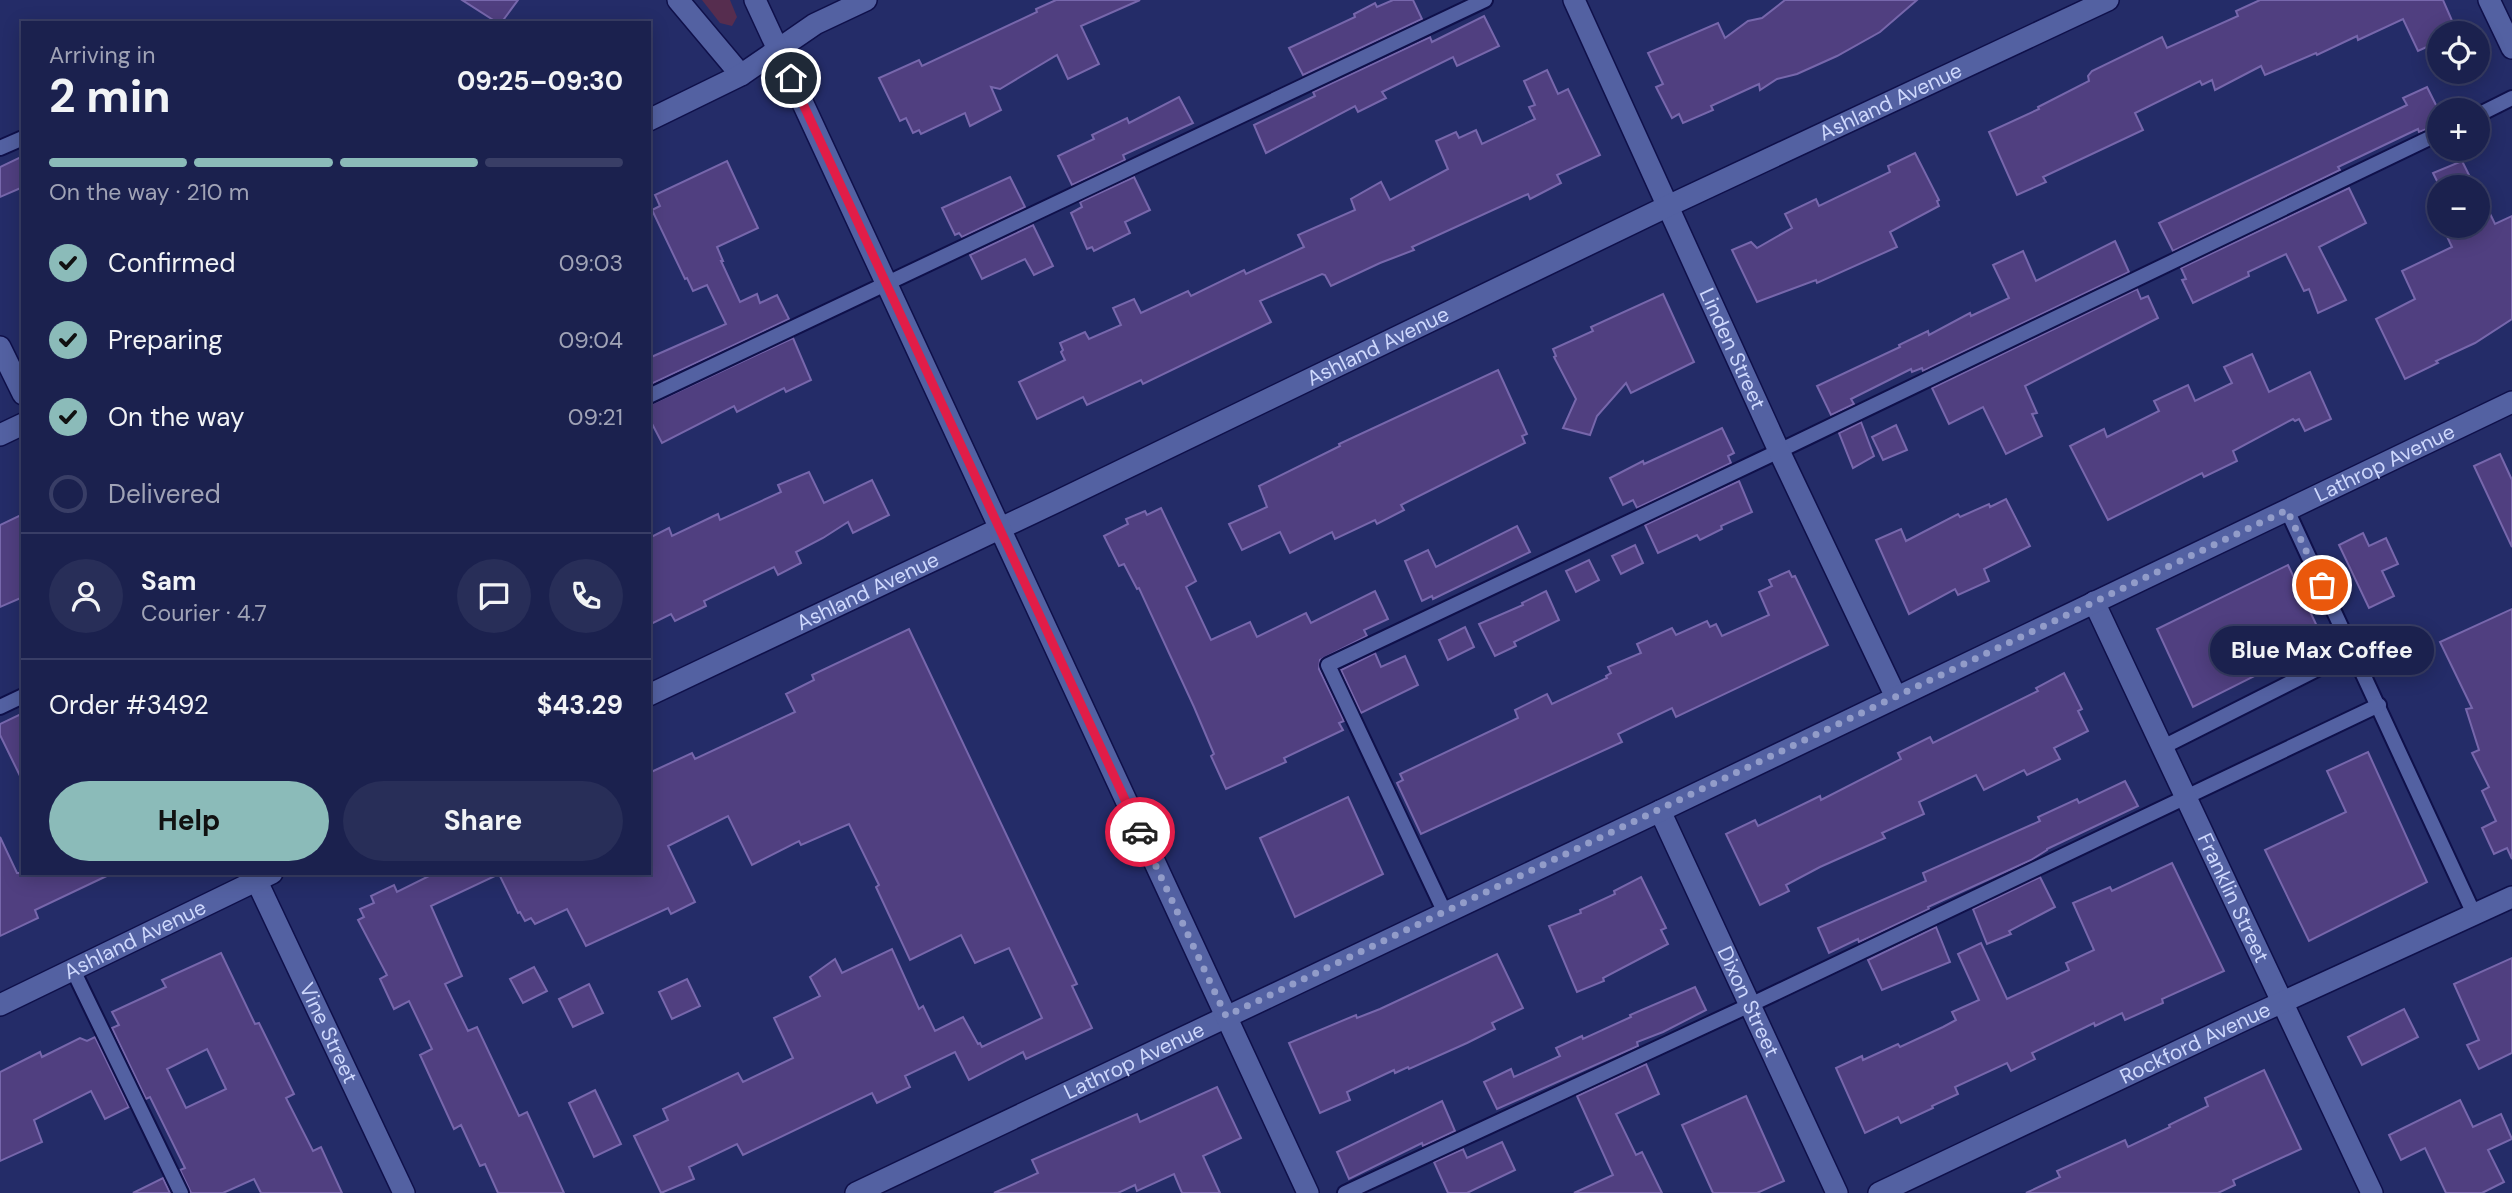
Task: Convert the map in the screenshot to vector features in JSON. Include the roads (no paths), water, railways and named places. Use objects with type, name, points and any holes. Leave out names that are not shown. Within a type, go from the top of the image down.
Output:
[{"type":"street","points":[[678,0],[741,75]]},
{"type":"street","points":[[755,0],[1308,1193]]},
{"type":"street","points":[[651,119],[741,75],[815,24],[866,0]]},
{"type":"street","name":"Linden Street","points":[[1574,0],[1779,451],[1896,697]]},
{"type":"street","name":"Ashland Avenue","points":[[651,694],[1668,206],[2108,0]]},
{"type":"street","points":[[2489,0],[2512,48]]},
{"type":"street","points":[[0,347],[21,390]]},
{"type":"street","name":"Lathrop Avenue","points":[[856,1193],[2512,402]]},
{"type":"street","points":[[0,435],[21,425]]},
{"type":"street","name":"Franklin Street","points":[[2094,602],[2372,1193]]},
{"type":"street","name":"Dixon Street","points":[[1660,811],[1837,1193]]},
{"type":"street","name":"Ashland Avenue","points":[[0,1005],[261,876]]},
{"type":"street","name":"Vine Street","points":[[261,876],[404,1193]]},
{"type":"street","name":"Rockford Avenue","points":[[1879,1193],[2282,1002],[2512,897]]},
{"type":"lane","points":[[651,395],[1485,0]]},
{"type":"lane","points":[[2490,108],[2512,98]]},
{"type":"lane","points":[[0,149],[21,139]]},
{"type":"lane","points":[[1445,913],[1328,664],[1779,451],[2427,139]]},
{"type":"lane","points":[[2287,510],[2474,914]]},
{"type":"lane","points":[[2162,747],[2353,651]]},
{"type":"lane","points":[[0,707],[21,697]]},
{"type":"lane","points":[[1345,1193],[2187,799],[2379,705]]},
{"type":"lane","points":[[73,970],[181,1193]]},
{"type":"place","name":"Blue Max Coffee","points":[[2322,585]]}]
